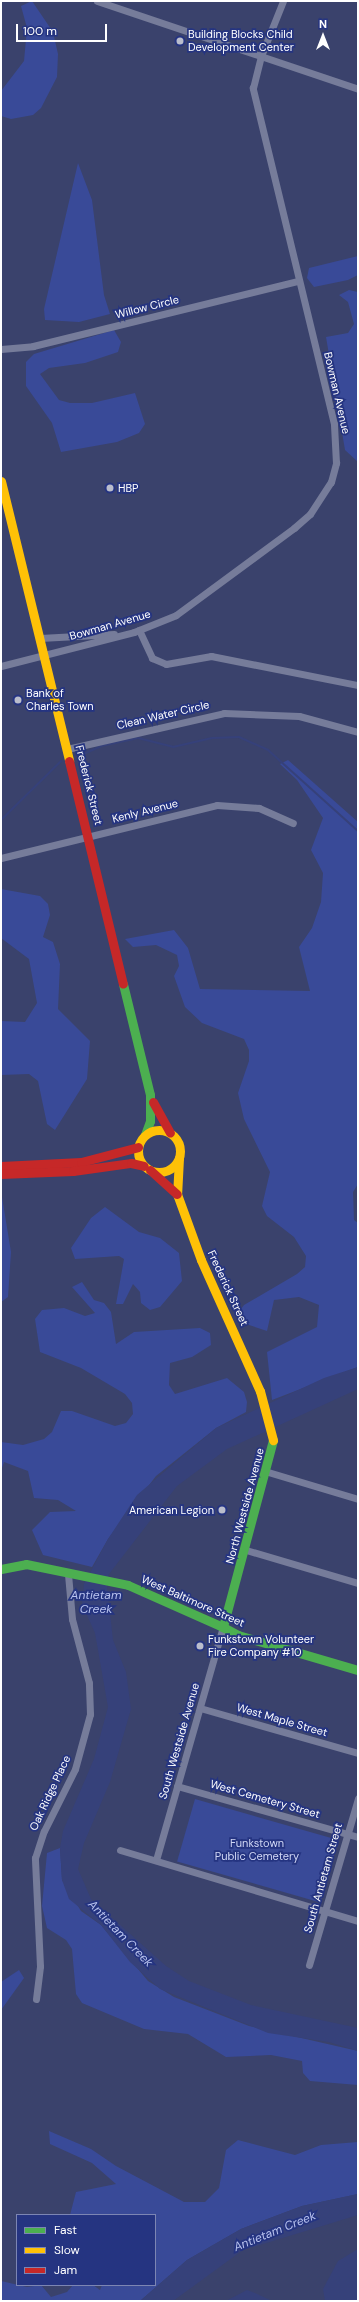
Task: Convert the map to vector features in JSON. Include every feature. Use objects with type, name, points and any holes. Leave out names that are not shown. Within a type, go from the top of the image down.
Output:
[{"type":"main road","name":"Frederick Street","points":[[1,482],[5,514],[40,638],[89,836],[150,1095],[157,1113],[171,1133]]},
{"type":"main road","name":"Frederick Street","points":[[144,1135],[150,1121],[150,1095]]},
{"type":"main road","points":[[1,1166],[81,1162],[138,1147],[144,1135],[157,1130],[171,1133],[179,1144],[179,1158],[167,1170],[147,1168],[131,1163],[73,1171],[1,1174]]},
{"type":"main road","points":[[138,1147],[147,1168]]},
{"type":"main road","name":"Frederick Street","points":[[179,1158],[177,1194],[201,1260],[260,1391]]},
{"type":"main road","name":"Frederick Street","points":[[147,1168],[177,1194]]},
{"type":"main road","name":"North Westside Avenue","points":[[224,1628],[268,1472],[273,1432],[260,1391]]},
{"type":"main road","name":"West Baltimore Street","points":[[1,1569],[26,1564],[71,1575],[110,1581],[137,1588],[238,1635],[358,1670]]},
{"type":"street","points":[[97,1],[358,89]]},
{"type":"street","name":"Bowman Avenue","points":[[1,666],[136,631],[191,605],[294,528],[314,509],[331,482],[336,463],[334,424],[254,104],[253,88],[261,56],[283,1]]},
{"type":"street","name":"Willow Circle","points":[[1,349],[33,346],[298,281]]},
{"type":"street","points":[[40,638],[136,631],[152,658],[166,664],[211,656],[336,678],[358,685]]},
{"type":"street","name":"Clean Water Circle","points":[[67,749],[224,713],[299,716],[358,732]]},
{"type":"street","name":"Kenly Avenue","points":[[1,858],[217,805],[259,808],[293,823]]},
{"type":"street","points":[[268,1472],[358,1499]]},
{"type":"street","points":[[246,1550],[358,1584]]},
{"type":"street","name":"Oak Ridge Place","points":[[36,1999],[40,1966],[36,1858],[44,1831],[75,1769],[90,1714],[89,1683],[72,1619],[71,1575]]},
{"type":"street","name":"South Westside Avenue","points":[[156,1860],[224,1628]]},
{"type":"street","name":"West Maple Street","points":[[200,1708],[358,1753]]},
{"type":"street","name":"West Cemetery Street","points":[[177,1786],[358,1837]]},
{"type":"street","name":"South Antietam Street","points":[[309,1964],[358,1798]]},
{"type":"street","points":[[120,1850],[358,1921]]},
{"type":"green space","points":[[32,1],[53,32],[58,54],[57,77],[41,108],[33,115],[11,119],[1,116],[1,91],[24,61],[27,28],[21,6]]},
{"type":"green space","points":[[78,163],[92,200],[104,295],[110,314],[79,322],[45,320],[44,309]]},
{"type":"green space","points":[[358,256],[358,275],[348,280],[314,287],[307,278],[309,268]]},
{"type":"green space","points":[[349,290],[358,292],[358,462],[345,450],[326,337],[348,333],[354,324],[348,302],[339,295]]},
{"type":"green space","points":[[114,330],[121,342],[118,352],[85,363],[49,368],[40,374],[59,400],[70,403],[92,403],[135,393],[145,424],[139,433],[117,442],[61,452],[52,423],[26,386],[26,362],[34,354]]},
{"type":"green space","points":[[288,760],[358,822],[358,1184],[353,1192],[354,1220],[358,1223],[358,1367],[272,1400],[267,1352],[317,1327],[319,1305],[299,1297],[274,1300],[267,1331],[240,1322],[238,1313],[244,1305],[297,1274],[305,1267],[306,1256],[294,1237],[267,1216],[262,1206],[270,1172],[244,1119],[238,1093],[249,1061],[249,1050],[244,1039],[202,1023],[185,1007],[174,976],[179,966],[177,955],[156,945],[133,947],[125,939],[174,930],[188,948],[200,989],[310,991],[299,947],[312,928],[321,902],[323,873],[311,850],[323,818],[297,780],[280,764]]},
{"type":"green space","points":[[1,889],[40,896],[48,904],[50,915],[43,937],[53,942],[60,964],[58,1009],[90,1041],[87,1079],[55,1130],[47,1124],[38,1081],[29,1074],[1,1075],[1,1021],[25,1022],[37,1003],[29,959],[1,938]]},
{"type":"green space","points":[[2,1197],[11,1252],[8,1297],[1,1302]]},
{"type":"green space","points":[[105,1207],[139,1232],[160,1238],[179,1253],[182,1281],[160,1307],[150,1310],[141,1303],[140,1292],[133,1284],[123,1304],[116,1304],[124,1259],[119,1256],[75,1259],[71,1248],[91,1218]]},
{"type":"green space","points":[[82,1282],[94,1300],[104,1303],[111,1312],[116,1344],[134,1332],[200,1328],[210,1333],[211,1345],[192,1357],[170,1363],[169,1385],[175,1394],[227,1378],[244,1392],[247,1402],[246,1412],[216,1428],[156,1476],[108,1539],[92,1567],[43,1555],[32,1530],[50,1512],[76,1511],[58,1500],[34,1498],[28,1471],[4,1462],[1,1471],[1,1442],[23,1445],[44,1439],[52,1432],[61,1411],[72,1411],[115,1426],[126,1423],[133,1414],[132,1403],[125,1394],[81,1368],[40,1352],[35,1319],[42,1310],[64,1308],[85,1316],[95,1313],[72,1287]]},
{"type":"green space","name":"Funkstown Public Cemetery","points":[[195,1799],[338,1840],[320,1903],[177,1861]]},
{"type":"green space","points":[[60,1848],[62,1880],[81,1911],[101,1925],[148,1981],[174,1997],[249,2026],[358,2051],[358,2085],[310,2081],[303,2073],[302,2061],[271,2055],[226,2057],[188,2034],[144,2029],[82,2003],[76,1994],[72,1949],[66,1940],[47,1928],[42,1906],[47,1853]]},
{"type":"green space","points":[[19,1970],[24,1978],[1,2010],[1,1982]]},
{"type":"green space","points":[[49,2131],[91,2149],[116,2166],[184,2202],[205,2202],[219,2188],[226,2150],[238,2140],[295,2155],[321,2145],[358,2142],[358,2194],[302,2206],[241,2229],[187,2260],[140,2301],[1,2301],[1,2281],[16,2284],[16,2286],[42,2286],[51,2297],[67,2292],[72,2286],[94,2286],[100,2290],[102,2286],[156,2286],[156,2214],[70,2214],[76,2192],[116,2184],[92,2163],[50,2144]]},
{"type":"water","name":"Antietam Creek","points":[[358,1367],[358,1389],[227,1449],[177,1486],[109,1574],[107,1587],[113,1640],[126,1672],[131,1709],[110,1782],[84,1843],[78,1869],[91,1899],[166,1966],[189,1981],[251,2005],[358,2028],[358,2051],[329,2042],[268,2033],[160,1989],[130,1962],[101,1925],[69,1899],[62,1880],[60,1848],[63,1831],[94,1759],[108,1707],[95,1633],[82,1604],[84,1584],[108,1539],[137,1495],[216,1428],[324,1378]]},
{"type":"water","name":"Antietam Creek","points":[[358,2194],[358,2215],[243,2250],[173,2301],[140,2301],[187,2260],[241,2229],[302,2206]]},
{"type":"water","points":[[358,2249],[358,2301],[325,2301],[323,2289],[338,2261]]},
{"type":"water","points":[[247,2290],[255,2293],[272,2301],[226,2301]]},
{"type":"waterway","points":[[79,756],[101,746],[138,738],[173,747],[212,738],[239,737],[268,750],[358,831]]},
{"type":"waterway","points":[[1,820],[61,761]]},
{"type":"traffic: fast","points":[[123,984],[150,1095],[150,1121],[145,1135]]},
{"type":"traffic: fast","points":[[273,1440],[223,1627],[238,1635],[358,1670]]},
{"type":"traffic: fast","points":[[1,1569],[26,1564],[128,1585],[223,1627]]},
{"type":"traffic: slow","points":[[1,481],[69,761]]},
{"type":"traffic: slow","points":[[155,1130],[163,1130],[174,1136],[180,1147],[180,1151],[180,1155],[174,1166],[163,1172],[155,1172],[144,1166],[138,1155],[138,1147],[144,1136],[155,1130]]},
{"type":"traffic: slow","points":[[179,1158],[177,1194],[201,1260],[260,1391],[273,1440]]},
{"type":"traffic: jam","points":[[69,761],[123,984]]},
{"type":"traffic: jam","points":[[153,1102],[170,1133]]},
{"type":"traffic: jam","points":[[1,1166],[81,1162],[138,1147]]},
{"type":"traffic: jam","points":[[1,1174],[73,1171],[131,1163],[144,1166]]},
{"type":"traffic: jam","points":[[150,1170],[177,1194]]},
{"type":"place","name":"Building Blocks Child Development Center","points":[[180,41]]},
{"type":"place","name":"HBP","points":[[110,488]]},
{"type":"place","name":"Bank of Charles Town","points":[[18,700]]},
{"type":"place","name":"American Legion","points":[[222,1510]]},
{"type":"place","name":"Funkstown Volunteer Fire Company #10","points":[[200,1646]]}]
